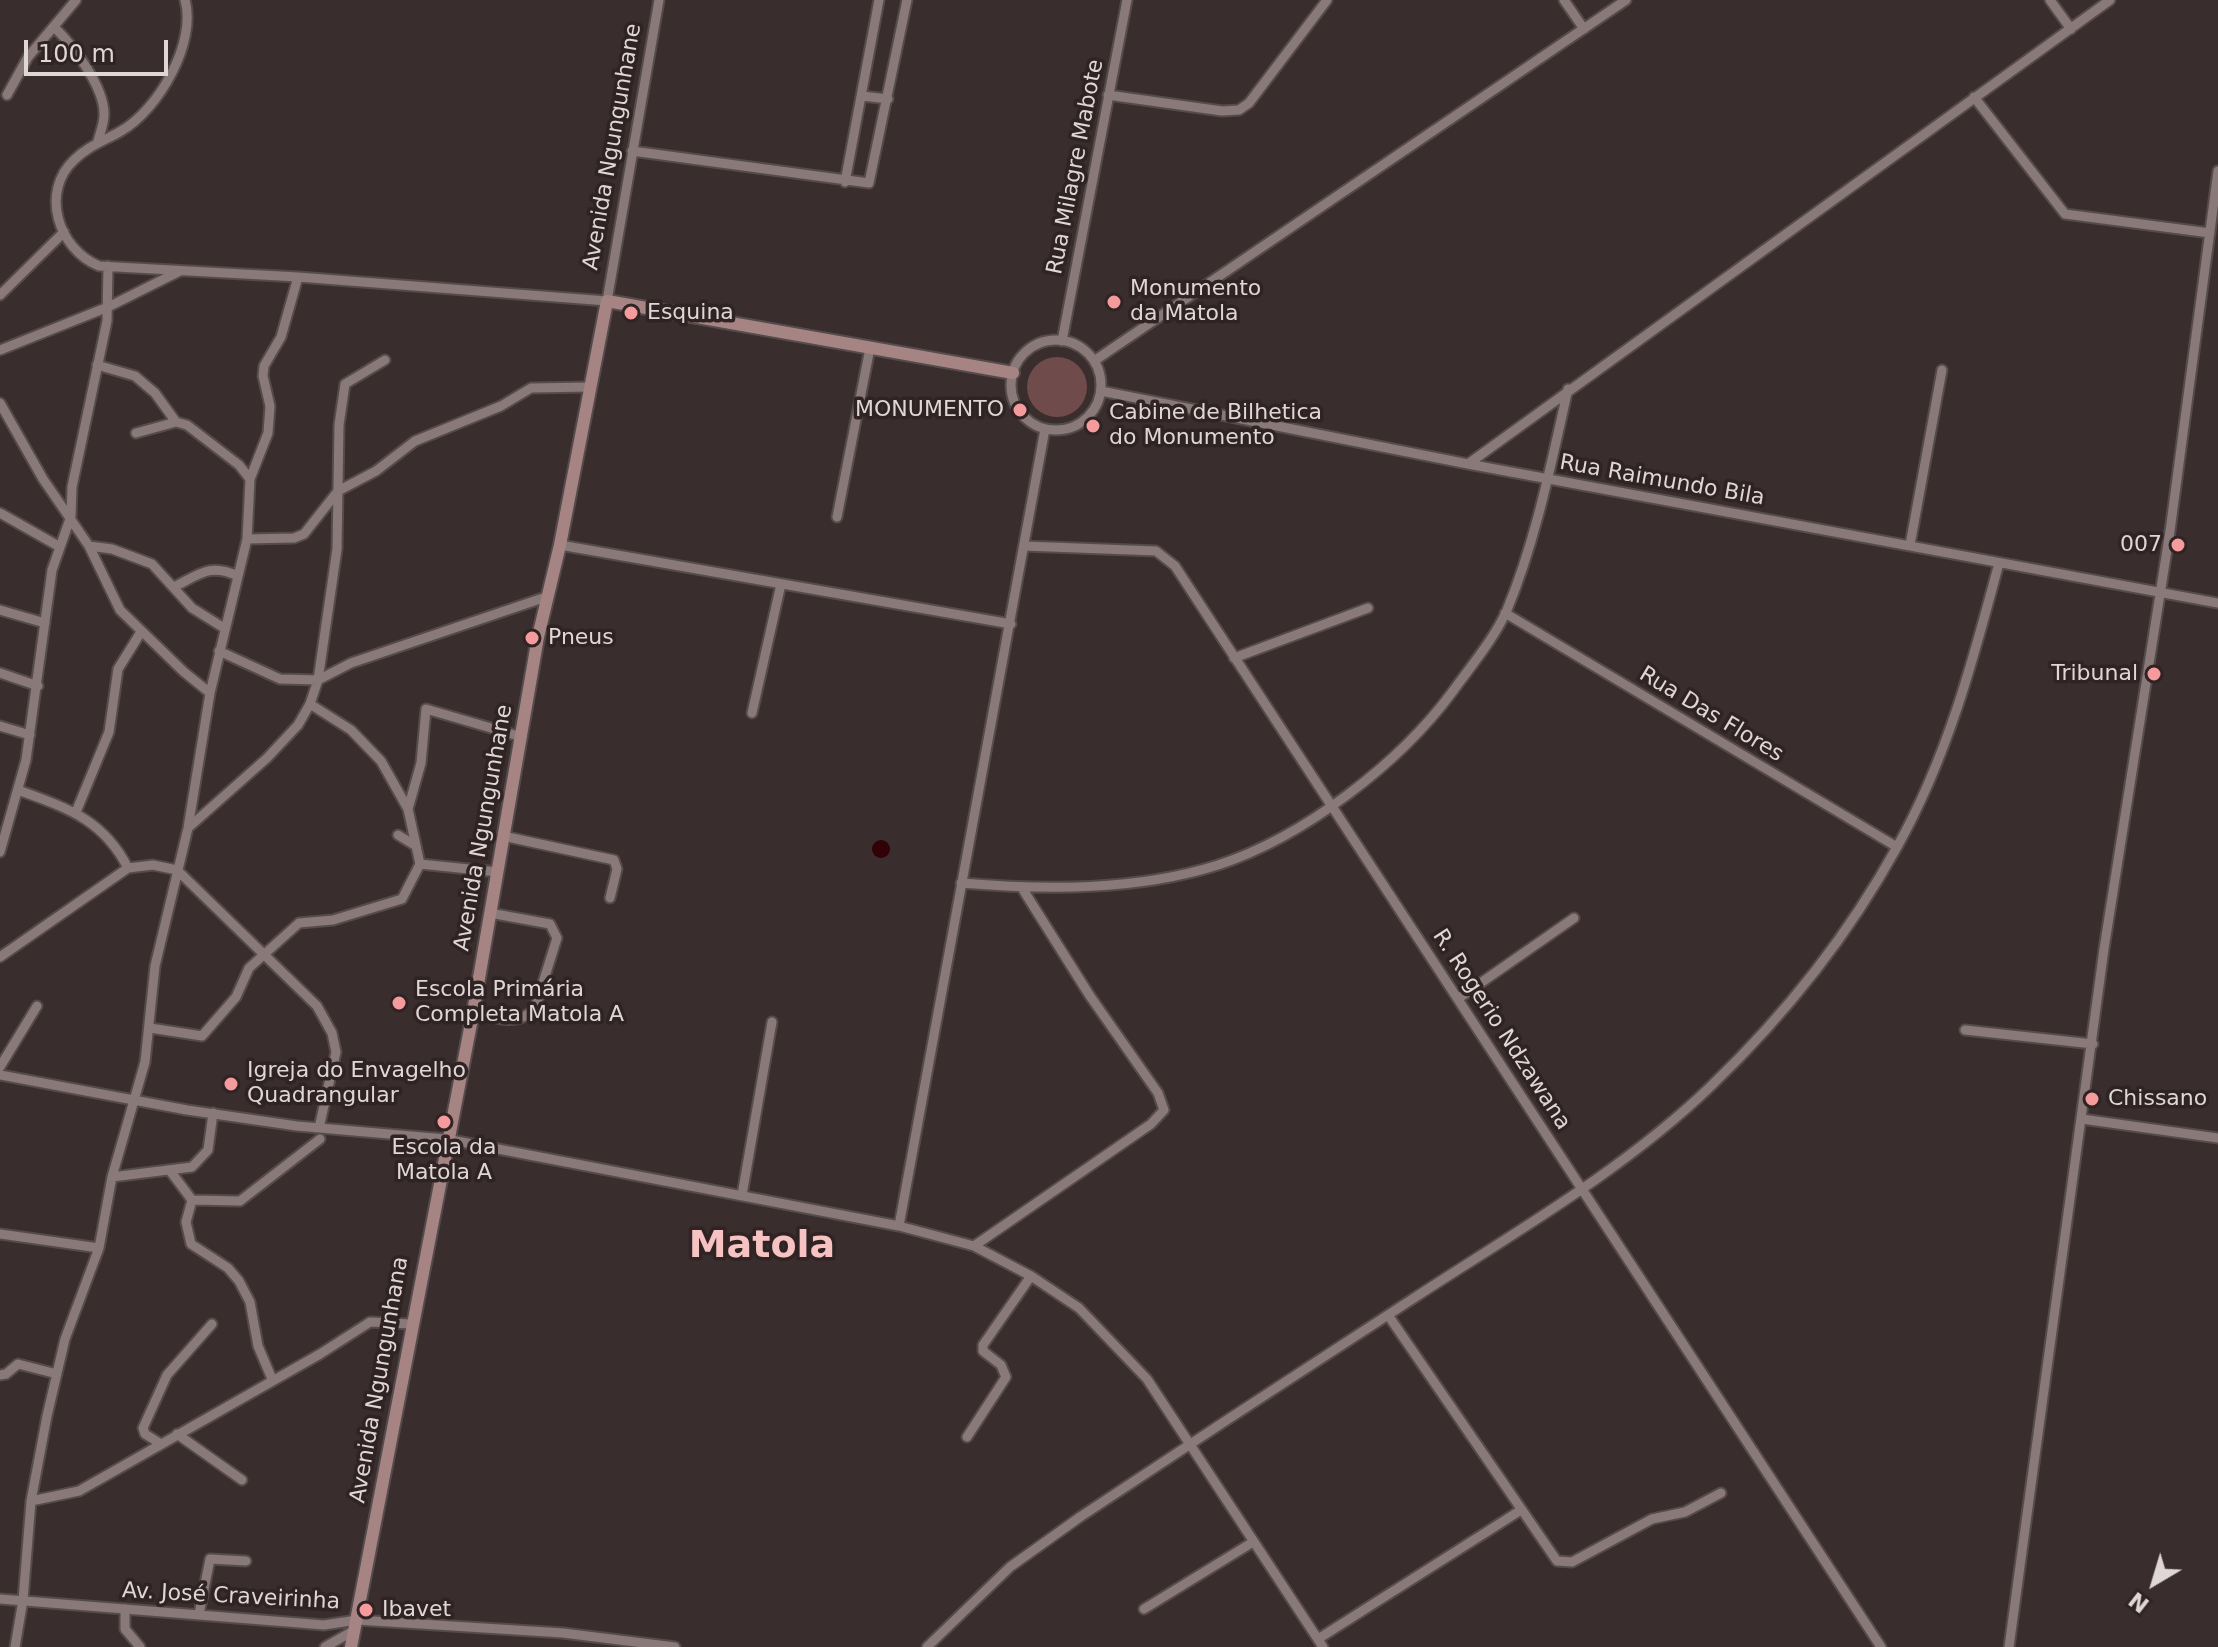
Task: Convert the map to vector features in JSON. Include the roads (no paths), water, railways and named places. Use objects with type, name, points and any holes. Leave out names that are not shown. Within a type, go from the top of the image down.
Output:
[{"type":"street","points":[[7,95],[28,57],[76,0]]},
{"type":"street","points":[[185,0],[188,11],[184,36],[163,89],[122,131],[98,141],[61,175],[56,201],[58,221],[79,254],[99,266],[183,269],[607,301],[1013,373]]},
{"type":"street","name":"Avenida Ngungunhane","points":[[450,1120],[473,1013],[538,637],[560,545],[607,301],[659,0]]},
{"type":"street","points":[[845,182],[879,0]]},
{"type":"street","points":[[632,151],[845,182],[862,184],[871,181],[907,0]]},
{"type":"street","name":"Rua Milagre Mabote","points":[[1062,341],[1127,0]]},
{"type":"street","points":[[1108,95],[1222,111],[1239,110],[1249,103],[1327,0]]},
{"type":"street","points":[[1564,0],[1584,29]]},
{"type":"street","points":[[1094,361],[1626,0]]},
{"type":"street","points":[[2050,0],[2071,29]]},
{"type":"street","points":[[1468,464],[2110,0]]},
{"type":"street","points":[[54,27],[73,45],[102,101],[104,116],[98,141]]},
{"type":"street","points":[[862,96],[888,99]]},
{"type":"street","points":[[1974,97],[2060,212],[2210,233]]},
{"type":"street","points":[[2009,1647],[2218,171]]},
{"type":"street","points":[[0,295],[64,232]]},
{"type":"street","points":[[1,845],[18,790],[30,735],[52,570],[71,516],[72,487],[108,307],[108,266]]},
{"type":"street","points":[[0,350],[108,307],[183,269]]},
{"type":"street","points":[[15,1647],[23,1600],[31,1501],[57,1374],[65,1339],[99,1248],[112,1177],[150,1028],[155,966],[188,828],[219,651],[247,539],[250,479],[268,433],[270,406],[264,366],[281,337],[298,277]]},
{"type":"street","points":[[1062,341],[1085,351],[1094,361],[1101,391],[1097,403],[1081,423],[1057,430],[1045,429],[1032,423],[1019,410],[1012,392],[1013,373],[1018,362],[1037,345],[1062,341]]},
{"type":"street","points":[[837,517],[870,348]]},
{"type":"street","points":[[188,828],[267,758],[298,725],[310,704],[318,680],[337,549],[339,425],[345,384],[385,360]]},
{"type":"street","points":[[97,365],[135,376],[155,393],[176,422]]},
{"type":"street","points":[[1910,545],[1942,370]]},
{"type":"street","points":[[247,539],[294,538],[304,534],[338,491],[376,471],[415,441],[501,406],[523,391],[539,387],[590,387]]},
{"type":"street","points":[[961,883],[1022,888],[1105,886],[1189,872],[1221,864],[1331,807],[1409,743],[1441,707],[1505,613],[1531,542],[1568,389]]},
{"type":"street","name":"Rua Raimundo Bila","points":[[1101,391],[1468,464],[2218,603]]},
{"type":"street","points":[[0,403],[43,478],[89,546],[120,610],[210,693]]},
{"type":"street","points":[[136,433],[176,422],[187,425],[229,457],[250,479]]},
{"type":"street","points":[[899,1226],[1045,429]]},
{"type":"street","points":[[0,513],[60,547]]},
{"type":"street","points":[[560,545],[1011,624]]},
{"type":"street","points":[[89,546],[112,549],[152,564],[192,608],[224,628]]},
{"type":"street","name":"R. Rogerio Ndzawana","points":[[1024,546],[1156,551],[1175,566],[1881,1647]]},
{"type":"street","points":[[927,1647],[1010,1567],[1191,1443],[1583,1188],[1672,1120],[1756,1040],[1828,954],[1897,847],[1950,732],[1999,563]]},
{"type":"street","points":[[174,587],[212,569],[220,568],[238,576]]},
{"type":"street","points":[[752,713],[781,584]]},
{"type":"street","points":[[219,651],[280,679],[318,680],[351,663],[546,597]]},
{"type":"street","points":[[1234,658],[1368,608]]},
{"type":"street","points":[[0,610],[45,623]]},
{"type":"street","name":"Rua Das Flores","points":[[1505,613],[1897,847]]},
{"type":"street","points":[[76,812],[109,732],[118,669],[141,632]]},
{"type":"street","points":[[0,673],[38,686]]},
{"type":"street","points":[[150,1028],[202,1036],[236,997],[245,972],[299,923],[333,920],[402,899],[420,864],[408,809],[388,771],[366,744],[310,704]]},
{"type":"street","points":[[408,809],[421,763],[426,709],[522,737]]},
{"type":"street","points":[[0,726],[30,735]]},
{"type":"street","points":[[18,790],[76,812],[108,835],[128,868]]},
{"type":"street","points":[[398,835],[416,846]]},
{"type":"street","points":[[503,836],[614,860],[617,869],[610,898]]},
{"type":"street","points":[[420,864],[498,872]]},
{"type":"street","points":[[0,957],[128,868],[153,865],[177,870],[317,1006],[332,1033],[335,1070],[320,1133],[240,1201],[192,1200]]},
{"type":"street","points":[[974,1246],[1151,1124],[1164,1110],[1158,1093],[1090,996],[1022,888]]},
{"type":"street","points":[[473,1013],[513,1021],[529,1016],[535,1008],[557,938],[550,924],[490,913]]},
{"type":"street","points":[[1459,998],[1574,918]]},
{"type":"street","points":[[0,1067],[37,1006]]},
{"type":"street","points":[[742,1195],[772,1022]]},
{"type":"street","points":[[1965,1030],[2093,1044]]},
{"type":"street","points":[[0,1075],[320,1133],[446,1139],[899,1226],[974,1246],[1031,1276],[1079,1308],[1147,1379],[1320,1643],[1521,1510]]},
{"type":"street","points":[[112,1177],[192,1167],[208,1150],[213,1113]]},
{"type":"street","points":[[2082,1119],[2218,1138]]},
{"type":"street","name":"Avenida Ngungunhana","points":[[351,1647],[450,1120]]},
{"type":"street","points":[[171,1172],[192,1200],[186,1232],[191,1244],[228,1268],[250,1302],[258,1346],[272,1379]]},
{"type":"street","points":[[0,1234],[99,1248]]},
{"type":"street","points":[[967,1437],[1006,1377],[1001,1365],[983,1351],[983,1345],[1031,1276]]},
{"type":"street","points":[[1388,1315],[1557,1561],[1572,1562],[1652,1519],[1685,1512],[1721,1493]]},
{"type":"street","points":[[31,1501],[79,1491],[320,1354],[370,1322],[411,1324]]},
{"type":"street","points":[[161,1444],[145,1434],[143,1428],[167,1375],[212,1324]]},
{"type":"street","points":[[0,1375],[18,1364],[57,1374]]},
{"type":"street","points":[[177,1434],[242,1480]]},
{"type":"street","points":[[1144,1609],[1253,1542]]},
{"type":"street","points":[[199,1614],[210,1559],[246,1561]]},
{"type":"street","name":"Av. José Craveirinha","points":[[0,1599],[324,1625],[563,1633],[675,1647]]},
{"type":"street","points":[[125,1609],[125,1629],[140,1647]]},
{"type":"street","points":[[325,1647],[356,1625]]},
{"type":"place","name":"Monumento da Matola","points":[[1114,302]]},
{"type":"place","name":"Esquina","points":[[631,313]]},
{"type":"place","name":"MONUMENTO","points":[[1020,410]]},
{"type":"place","name":"Cabine de Bilhetica do Monumento","points":[[1093,426]]},
{"type":"place","name":"007","points":[[2178,545]]},
{"type":"place","name":"Pneus","points":[[532,638]]},
{"type":"place","name":"Tribunal","points":[[2154,674]]},
{"type":"place","name":"Escola Primária Completa Matola A","points":[[399,1003]]},
{"type":"place","name":"Igreja do Envagelho Quadrangular","points":[[231,1084]]},
{"type":"place","name":"Chissano","points":[[2092,1099]]},
{"type":"place","name":"Escola da Matola A","points":[[444,1122]]},
{"type":"place","name":"Ibavet","points":[[366,1610]]},
{"type":"district","name":"Matola","points":[[762,1247]]}]
